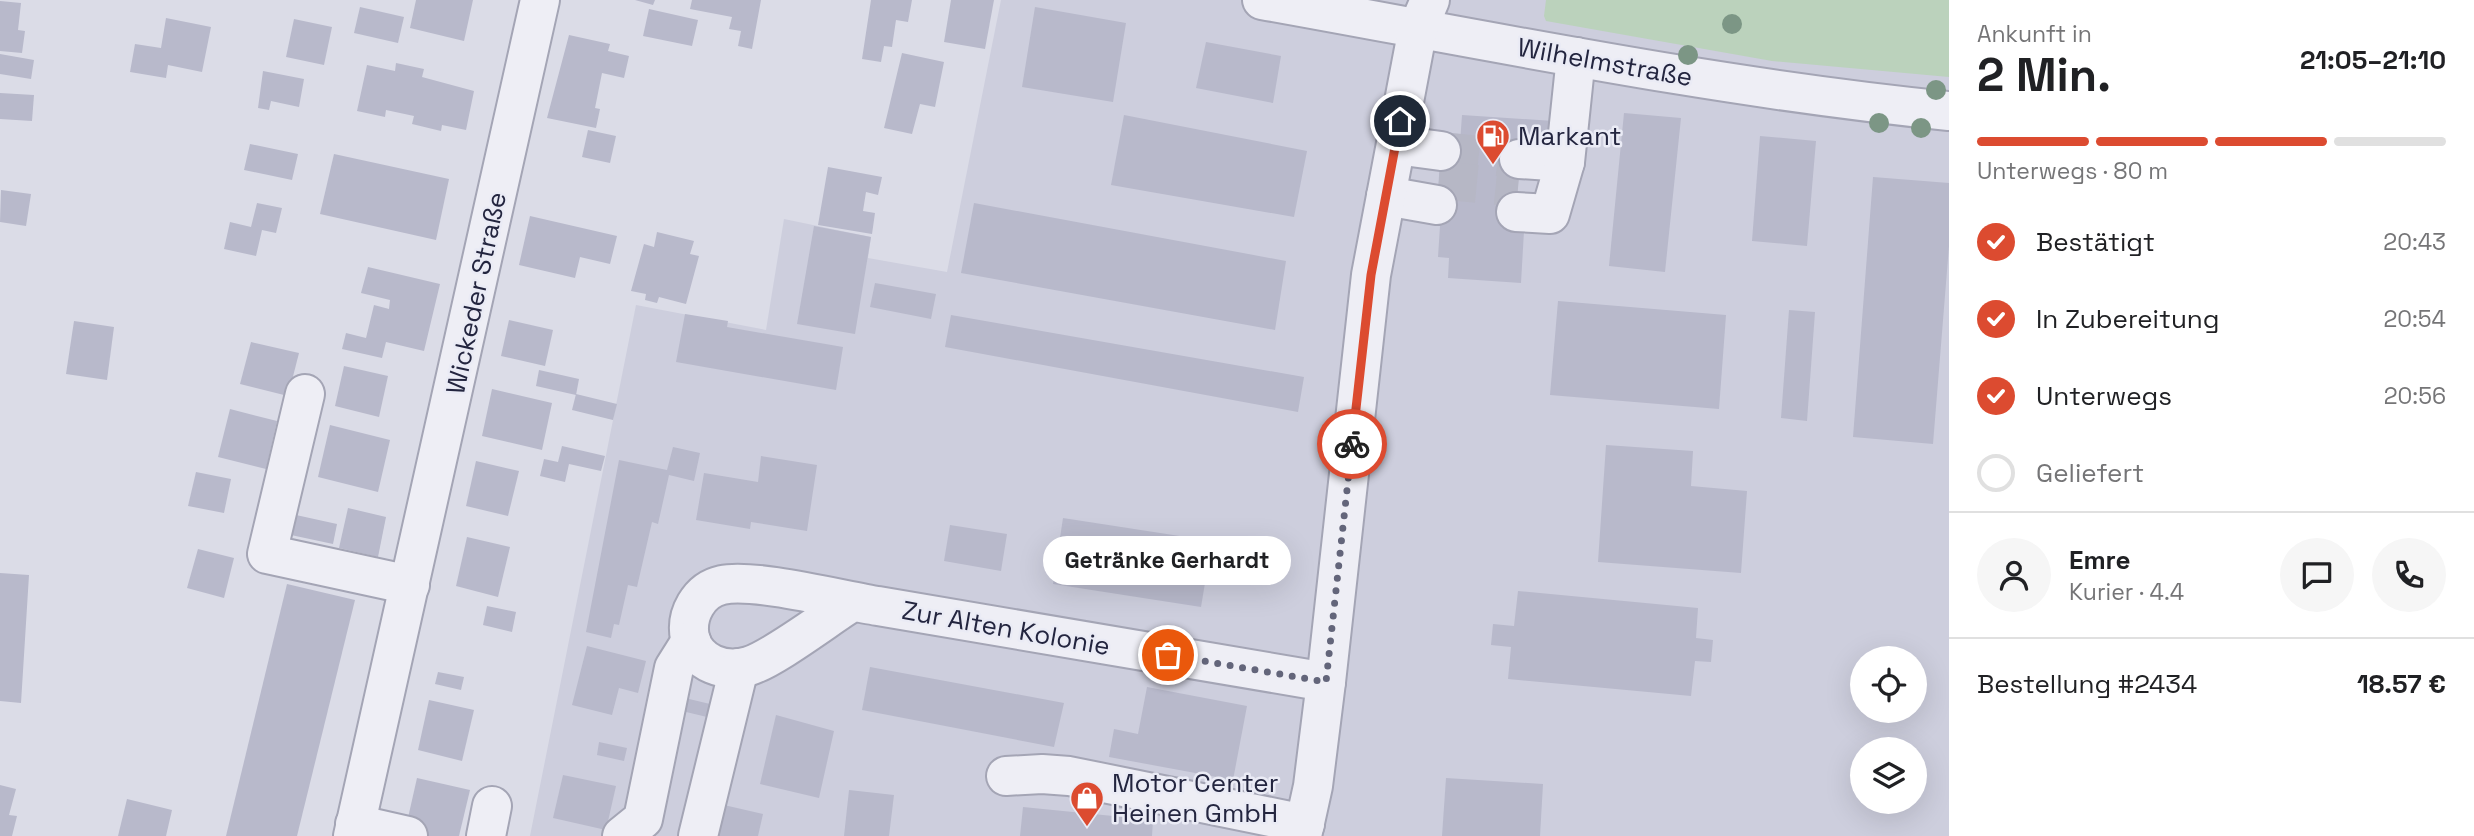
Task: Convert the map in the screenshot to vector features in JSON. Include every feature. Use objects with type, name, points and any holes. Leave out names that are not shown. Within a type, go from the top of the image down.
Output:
[{"type":"street","name":"Wickeder Straße","points":[[354,830],[540,0]]},
{"type":"street","name":"Wilhelmstraße","points":[[1262,0],[1424,14],[1576,57],[1814,97],[1949,111]]},
{"type":"street","points":[[1006,776],[1069,776],[1304,830],[1326,682],[1371,275],[1424,14]]},
{"type":"street","points":[[1561,177],[1518,187],[1550,214],[1561,177],[1576,57]]},
{"type":"street","points":[[1391,170],[1439,179],[1391,170]]},
{"type":"street","points":[[305,394],[267,554],[410,585]]},
{"type":"street","name":"Zur Alten Kolonie","points":[[691,641],[690,620],[695,604],[705,592],[720,585],[740,583],[1326,682]]},
{"type":"street","points":[[622,836],[643,819],[674,668],[691,641],[699,655],[712,665],[738,668],[752,666],[852,602]]},
{"type":"street","points":[[698,836],[738,668]]},
{"type":"street","points":[[354,830],[408,836]]},
{"type":"shaded area","points":[[1001,0],[1949,0],[1949,836],[530,836],[636,305],[766,330],[784,219],[871,237],[868,258],[947,272]]},
{"type":"green space","points":[[1546,0],[1949,0],[1949,77],[1772,61],[1546,21]]},
{"type":"building","points":[[416,0],[473,0],[464,41],[410,28]]},
{"type":"building","points":[[635,0],[655,0],[653,5]]},
{"type":"building","points":[[692,0],[761,0],[752,49],[738,46],[741,31],[729,29],[732,17],[690,9]]},
{"type":"building","points":[[871,0],[912,0],[908,22],[896,20],[892,47],[884,46],[881,62],[862,59]]},
{"type":"building","points":[[951,0],[994,0],[985,49],[944,42]]},
{"type":"building","points":[[0,1],[21,3],[18,30],[25,31],[22,53],[0,51]]},
{"type":"building","points":[[360,7],[404,17],[398,43],[354,33]]},
{"type":"building","points":[[1035,7],[1126,23],[1113,102],[1022,87]]},
{"type":"building","points":[[649,9],[698,20],[692,46],[643,36]]},
{"type":"building","points":[[166,18],[211,27],[202,72],[168,65],[166,78],[130,72],[135,44],[161,48]]},
{"type":"building","points":[[294,19],[332,27],[324,65],[286,57]]},
{"type":"building","points":[[569,35],[610,44],[608,51],[629,56],[624,78],[602,73],[595,108],[600,109],[596,128],[547,118]]},
{"type":"building","points":[[1206,42],[1281,56],[1273,103],[1196,88]]},
{"type":"building","points":[[902,53],[944,62],[935,107],[920,104],[912,134],[884,128]]},
{"type":"building","points":[[0,54],[34,60],[31,79],[0,74]]},
{"type":"building","points":[[396,63],[424,69],[422,77],[474,91],[466,130],[442,125],[441,131],[412,124],[414,116],[386,110],[385,117],[357,111],[367,65],[395,71]]},
{"type":"building","points":[[263,71],[304,79],[299,107],[271,101],[269,110],[258,108]]},
{"type":"building","points":[[0,93],[34,95],[32,121],[0,119]]},
{"type":"building","points":[[1624,113],[1681,118],[1665,272],[1609,266]]},
{"type":"building","points":[[1124,115],[1307,151],[1294,217],[1111,185]]},
{"type":"building","points":[[1462,115],[1554,121],[1552,150],[1520,147],[1515,230],[1524,231],[1521,283],[1448,278],[1449,258],[1438,257],[1440,226],[1436,226],[1441,142],[1460,143]]},
{"type":"building","points":[[588,130],[616,136],[610,163],[582,157]]},
{"type":"building","points":[[1760,136],[1816,141],[1807,246],[1752,241]]},
{"type":"building","points":[[250,144],[298,154],[292,180],[244,170]]},
{"type":"building","points":[[334,154],[449,179],[436,240],[320,214]]},
{"type":"building","points":[[828,167],[882,177],[878,195],[866,192],[863,211],[875,213],[872,234],[818,225]]},
{"type":"building","points":[[1873,177],[1949,183],[1949,246],[1933,444],[1853,437]]},
{"type":"building","points":[[1,190],[31,194],[26,226],[0,222]]},
{"type":"building","points":[[257,203],[282,208],[276,233],[262,230],[256,256],[224,249],[230,222],[251,227]]},
{"type":"building","points":[[974,203],[1286,261],[1275,330],[961,273]]},
{"type":"building","points":[[530,216],[617,236],[610,264],[580,257],[575,278],[519,265]]},
{"type":"building","points":[[814,226],[871,237],[855,334],[797,324]]},
{"type":"building","points":[[657,232],[694,241],[690,254],[699,256],[686,304],[659,297],[657,303],[645,300],[646,294],[631,291],[644,244],[654,247]]},
{"type":"building","points":[[368,267],[440,284],[424,351],[386,342],[382,358],[342,349],[346,333],[366,338],[374,305],[389,309],[390,300],[361,293]]},
{"type":"building","points":[[875,283],[936,294],[931,319],[870,307]]},
{"type":"building","points":[[1558,301],[1726,315],[1719,409],[1550,395]]},
{"type":"building","points":[[1789,310],[1815,312],[1807,421],[1781,418]]},
{"type":"building","points":[[685,314],[728,321],[727,327],[843,347],[836,390],[676,362]]},
{"type":"building","points":[[951,315],[1304,377],[1298,412],[945,347]]},
{"type":"building","points":[[509,320],[553,330],[545,366],[501,356]]},
{"type":"building","points":[[74,321],[114,327],[107,380],[66,374]]},
{"type":"building","points":[[251,342],[299,353],[288,396],[240,384]]},
{"type":"building","points":[[344,366],[388,376],[379,417],[335,406]]},
{"type":"building","points":[[539,370],[579,379],[576,395],[536,386]]},
{"type":"building","points":[[492,389],[552,403],[542,450],[482,436]]},
{"type":"building","points":[[576,394],[617,404],[613,420],[572,410]]},
{"type":"building","points":[[230,409],[277,421],[266,469],[218,457]]},
{"type":"building","points":[[330,425],[390,440],[378,492],[318,477]]},
{"type":"building","points":[[1606,445],[1693,451],[1691,486],[1747,491],[1741,573],[1598,562]]},
{"type":"building","points":[[562,446],[605,456],[601,471],[569,464],[565,482],[540,476],[544,459],[558,462]]},
{"type":"building","points":[[673,447],[700,453],[694,481],[669,475],[658,524],[652,522],[637,587],[628,585],[619,625],[614,624],[611,638],[586,632],[619,460],[667,470]]},
{"type":"building","points":[[761,456],[817,465],[807,531],[751,522],[750,529],[696,520],[704,473],[758,482]]},
{"type":"building","points":[[476,461],[519,471],[508,516],[466,506]]},
{"type":"building","points":[[196,472],[231,479],[224,513],[188,506]]},
{"type":"building","points":[[348,508],[386,517],[378,557],[339,548]]},
{"type":"building","points":[[296,515],[337,524],[333,544],[291,535]]},
{"type":"building","points":[[1063,518],[1212,541],[1201,607],[1053,584]]},
{"type":"building","points":[[950,525],[1007,534],[1001,571],[944,561]]},
{"type":"building","points":[[467,537],[510,547],[498,597],[456,586]]},
{"type":"building","points":[[198,549],[234,558],[224,598],[187,588]]},
{"type":"building","points":[[0,573],[29,575],[21,703],[0,701]]},
{"type":"building","points":[[287,584],[355,600],[297,836],[226,836]]},
{"type":"building","points":[[1518,591],[1698,608],[1696,638],[1713,640],[1711,662],[1695,661],[1691,696],[1508,679],[1511,647],[1491,645],[1493,624],[1514,626]]},
{"type":"building","points":[[487,606],[516,612],[512,632],[483,625]]},
{"type":"building","points":[[587,646],[646,661],[638,693],[619,688],[612,715],[572,705]]},
{"type":"building","points":[[870,667],[1064,703],[1054,747],[862,710]]},
{"type":"building","points":[[438,672],[464,677],[461,690],[435,684]]},
{"type":"building","points":[[1147,687],[1247,706],[1233,780],[1109,757],[1114,729],[1138,734]]},
{"type":"building","points":[[685,698],[710,704],[707,717],[682,711]]},
{"type":"building","points":[[429,700],[474,710],[462,761],[418,750]]},
{"type":"building","points":[[776,715],[834,731],[819,798],[760,784]]},
{"type":"building","points":[[599,742],[627,748],[624,761],[597,755]]},
{"type":"building","points":[[563,775],[616,786],[606,830],[553,818]]},
{"type":"building","points":[[417,778],[470,790],[459,836],[424,836],[405,831]]},
{"type":"building","points":[[1446,778],[1543,784],[1540,836],[1442,836]]},
{"type":"building","points":[[0,785],[16,789],[9,815],[17,816],[12,836],[0,836]]},
{"type":"building","points":[[849,790],[894,795],[889,836],[844,836]]},
{"type":"building","points":[[127,799],[172,810],[166,836],[118,836]]},
{"type":"building","points":[[724,805],[763,814],[758,836],[717,836]]},
{"type":"building","name":"Motor Center Heinen GmbH","points":[[1023,807],[1153,820],[1152,836],[1020,836]]},
{"type":"tunnel","points":[[1441,151],[1519,159]]},
{"type":"tunnel","points":[[1439,180],[1518,188]]},
{"type":"way so far","points":[[1168,655],[1326,682],[1352,444]]},
{"type":"place","name":"Markant","points":[[1493,166]]},
{"type":"place","name":"Getränke Gerhardt","points":[[1168,655]]},
{"type":"place","name":"Motor Center Heinen GmbH","points":[[1087,828]]},
{"type":"route","points":[[1352,444],[1371,275],[1400,121]]}]
